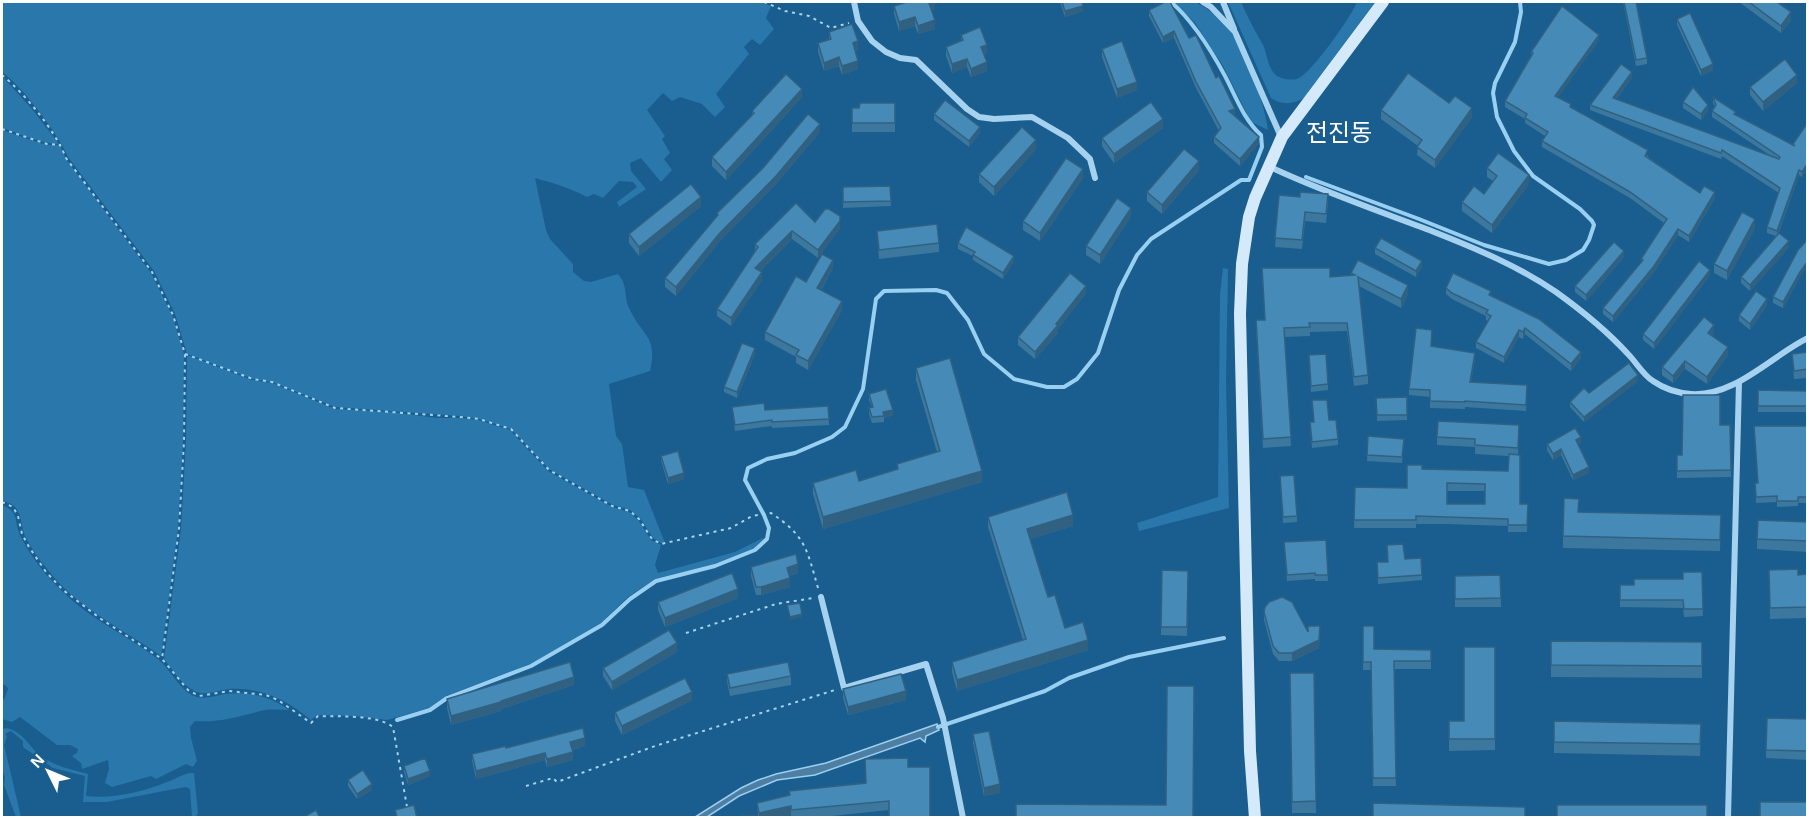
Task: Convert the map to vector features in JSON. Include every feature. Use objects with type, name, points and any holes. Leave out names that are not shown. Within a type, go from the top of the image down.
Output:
[{"type":"street","points":[[854,2],[858,21],[872,41],[885,52],[916,60],[967,109],[979,117],[1032,117],[1068,138],[1090,159],[1095,178]]},
{"type":"street","points":[[1203,2],[1211,7],[1235,32]]},
{"type":"street","points":[[1223,2],[1281,137]]},
{"type":"street","points":[[1255,818],[1250,751],[1241,288],[1249,217],[1281,137],[1383,2]]},
{"type":"street","points":[[1270,167],[1311,187],[1488,253],[1525,272],[1592,320],[1627,353],[1651,380],[1671,390],[1692,394],[1712,392],[1739,382],[1808,338]]},
{"type":"street","points":[[1728,818],[1739,382]]},
{"type":"street","points":[[821,597],[844,688],[926,664],[943,718],[963,818]]},
{"type":"path","points":[[764,2],[786,11],[809,16],[831,28],[858,21]]},
{"type":"path","points":[[2,75],[33,108],[61,145],[66,158],[152,272],[173,315],[185,354],[184,441],[179,529],[162,659]]},
{"type":"path","points":[[2,129],[47,144],[61,145]]},
{"type":"path","points":[[185,354],[253,379],[272,382],[335,408],[478,419],[511,429],[549,470],[612,506],[630,511],[639,519],[652,539],[661,544],[731,528],[752,516],[771,513],[796,533],[803,542],[821,597],[776,604],[686,633]]},
{"type":"path","points":[[2,502],[13,507],[29,547],[46,572],[63,590],[101,619],[162,659],[188,690],[200,696],[230,692],[266,695],[278,700],[310,723],[318,716],[386,722],[393,727],[407,809]]},
{"type":"path","points":[[526,786],[553,778],[557,782],[655,746],[844,688]]},
{"type":"shaded area","points":[[2,2],[761,2],[771,6],[766,18],[774,29],[760,45],[752,39],[744,47],[749,54],[716,94],[725,107],[715,117],[702,104],[680,97],[672,101],[663,93],[647,110],[665,136],[662,139],[670,153],[664,159],[672,170],[661,182],[641,158],[630,163],[631,171],[646,189],[619,207],[617,202],[637,187],[633,182],[619,181],[603,198],[594,194],[587,197],[568,188],[535,178],[546,230],[550,239],[573,264],[573,272],[584,281],[591,282],[618,274],[624,283],[630,310],[651,343],[650,371],[609,384],[616,436],[622,444],[628,487],[644,490],[665,543],[653,538],[640,518],[630,510],[613,505],[549,469],[511,429],[460,416],[335,407],[272,382],[253,379],[187,354],[175,314],[154,271],[68,157],[57,136],[39,112],[2,72]]},
{"type":"shaded area","points":[[1174,2],[1197,3],[1218,17],[1231,32],[1252,74],[1268,130],[1251,122],[1223,66],[1195,23]]},
{"type":"shaded area","points":[[1228,2],[1241,2],[1264,47],[1273,72],[1285,79],[1297,79],[1322,55],[1357,2],[1375,2],[1308,92],[1309,95],[1295,102],[1286,103],[1271,98]]},
{"type":"shaded area","points":[[2,76],[59,144],[37,140],[2,128]]},
{"type":"shaded area","points":[[2,130],[46,145],[60,145],[66,159],[151,273],[172,315],[184,354],[183,441],[178,529],[161,656],[73,596],[41,562],[30,545],[17,509],[2,500]]},
{"type":"shaded area","points":[[1223,268],[1228,269],[1226,381],[1229,508],[1139,531],[1137,523],[1218,497],[1220,294]]},
{"type":"shaded area","points":[[187,355],[252,380],[272,383],[335,409],[478,420],[510,430],[548,471],[612,507],[629,512],[638,520],[651,540],[661,545],[655,565],[658,573],[735,552],[765,537],[754,548],[715,564],[655,579],[628,597],[601,623],[530,664],[446,696],[429,708],[387,720],[317,715],[311,720],[293,706],[273,696],[252,690],[229,689],[197,692],[183,682],[164,659],[181,529],[186,441]]},
{"type":"shaded area","points":[[2,505],[14,514],[19,532],[27,547],[39,566],[54,583],[89,613],[159,660],[186,691],[200,698],[233,693],[250,694],[274,701],[289,710],[265,710],[222,720],[195,721],[190,727],[197,761],[193,767],[186,764],[156,779],[151,776],[112,787],[105,783],[109,769],[108,760],[82,769],[81,763],[72,756],[77,753],[78,749],[70,745],[57,745],[20,717],[12,722],[2,719],[2,700],[8,688],[2,683]]},
{"type":"shaded area","points":[[937,724],[939,730],[926,736],[925,742],[920,738],[815,775],[777,780],[739,796],[707,817],[695,817],[758,780],[826,763]]},
{"type":"shaded area","points":[[7,728],[20,735],[47,760],[88,774],[86,796],[138,792],[194,773],[198,813],[196,817],[192,817],[190,789],[185,787],[107,802],[83,802],[85,776],[53,768],[23,747],[23,741],[11,731],[5,734],[7,736],[4,745],[21,817],[16,817],[4,785],[5,777],[2,769],[2,729]]},
{"type":"building","points":[[907,2],[933,2],[929,3],[935,20],[918,26],[915,17],[899,22],[894,6]]},
{"type":"building","points":[[1062,2],[1082,2],[1083,6],[1065,11]]},
{"type":"building","points":[[1170,2],[1189,38],[1196,35],[1216,78],[1219,76],[1235,109],[1229,111],[1259,137],[1240,159],[1214,137],[1221,128],[1196,82],[1174,31],[1163,37],[1149,10]]},
{"type":"building","points":[[1624,2],[1636,2],[1647,58],[1636,60]]},
{"type":"building","points":[[1749,2],[1777,2],[1791,12],[1781,26]]},
{"type":"building","points":[[1562,6],[1599,35],[1555,96],[1571,104],[1570,107],[1648,150],[1645,156],[1700,193],[1704,186],[1715,192],[1689,236],[1678,229],[1654,266],[1613,316],[1603,308],[1643,260],[1641,259],[1667,219],[1630,192],[1542,141],[1548,132],[1525,118],[1527,114],[1505,101],[1533,53],[1531,52]]},
{"type":"building","points":[[1690,13],[1713,64],[1701,70],[1677,19]]},
{"type":"building","points":[[852,24],[858,41],[853,43],[858,61],[842,66],[839,57],[824,63],[818,43],[831,39],[829,32]]},
{"type":"building","points":[[980,27],[987,45],[981,47],[987,62],[971,69],[967,59],[952,64],[946,47],[963,40],[961,35]]},
{"type":"building","points":[[1122,41],[1137,82],[1117,89],[1102,49]]},
{"type":"building","points":[[1785,59],[1797,75],[1763,102],[1750,87]]},
{"type":"building","points":[[1621,64],[1632,72],[1613,98],[1779,159],[1780,157],[1712,111],[1716,105],[1713,97],[1736,112],[1734,114],[1795,146],[1793,144],[1808,122],[1808,163],[1802,172],[1799,170],[1777,231],[1767,227],[1780,188],[1722,150],[1721,153],[1590,105]]},
{"type":"building","points":[[1408,73],[1449,103],[1455,96],[1472,108],[1435,160],[1417,147],[1422,140],[1381,110]]},
{"type":"building","points":[[786,74],[802,89],[726,172],[712,157],[754,113],[752,111]]},
{"type":"building","points":[[1693,87],[1708,105],[1701,114],[1683,102]]},
{"type":"building","points":[[945,100],[980,127],[969,141],[934,114]]},
{"type":"building","points":[[1151,102],[1163,119],[1114,154],[1102,138]]},
{"type":"building","points":[[860,103],[895,103],[895,123],[852,123],[852,108],[859,108]]},
{"type":"building","points":[[808,114],[820,124],[776,176],[719,234],[676,287],[665,278],[718,215],[717,213],[763,168]]},
{"type":"building","points":[[1022,127],[1036,140],[994,187],[979,174]]},
{"type":"building","points":[[1184,149],[1199,161],[1162,205],[1147,192]]},
{"type":"building","points":[[1498,153],[1529,175],[1492,225],[1462,202],[1474,186],[1484,194],[1497,176],[1487,168]]},
{"type":"building","points":[[1066,158],[1083,169],[1040,233],[1023,221]]},
{"type":"building","points":[[691,184],[701,197],[639,247],[629,234]]},
{"type":"building","points":[[890,186],[891,201],[843,202],[843,187]]},
{"type":"building","points":[[1300,192],[1328,194],[1326,214],[1305,212],[1302,240],[1275,238],[1279,195],[1300,197]]},
{"type":"building","points":[[1117,198],[1131,208],[1100,255],[1086,246]]},
{"type":"building","points":[[796,203],[815,222],[825,209],[840,216],[840,221],[818,250],[792,231],[755,268],[762,272],[731,318],[717,309],[758,247],[755,244]]},
{"type":"building","points":[[1742,212],[1755,219],[1727,271],[1714,264]]},
{"type":"building","points":[[937,224],[939,243],[879,250],[877,231]]},
{"type":"building","points":[[966,227],[1014,256],[1003,273],[973,255],[975,252],[958,243]]},
{"type":"building","points":[[1779,233],[1789,241],[1750,285],[1741,277]]},
{"type":"building","points":[[1381,238],[1422,261],[1416,271],[1375,248]]},
{"type":"building","points":[[1808,239],[1808,261],[1783,302],[1773,297],[1798,250]]},
{"type":"building","points":[[1614,242],[1624,251],[1586,295],[1575,286]]},
{"type":"building","points":[[822,254],[833,260],[817,288],[842,301],[808,361],[796,355],[799,350],[765,332],[796,276],[806,282]]},
{"type":"building","points":[[1358,260],[1408,285],[1401,299],[1358,277],[1368,375],[1354,377],[1347,323],[1309,323],[1310,327],[1284,328],[1291,437],[1263,439],[1256,320],[1265,320],[1262,268],[1330,268],[1330,277],[1355,275],[1351,273]]},
{"type":"building","points":[[1699,261],[1710,270],[1654,343],[1643,334]]},
{"type":"building","points":[[1070,273],[1086,286],[1035,352],[1018,337]]},
{"type":"building","points":[[1453,273],[1491,291],[1489,295],[1539,319],[1581,352],[1571,364],[1525,328],[1523,332],[1519,330],[1504,357],[1476,342],[1491,316],[1486,313],[1488,310],[1446,288]]},
{"type":"building","points":[[1756,291],[1767,299],[1750,324],[1739,315]]},
{"type":"building","points":[[1704,317],[1714,325],[1708,333],[1728,347],[1707,377],[1685,361],[1673,376],[1662,367]]},
{"type":"building","points":[[1416,328],[1432,330],[1431,346],[1475,353],[1470,382],[1527,385],[1526,405],[1430,401],[1430,390],[1409,389]]},
{"type":"building","points":[[742,343],[755,348],[737,392],[724,387]]},
{"type":"building","points":[[1808,352],[1808,369],[1794,371],[1792,354]]},
{"type":"building","points":[[1326,354],[1328,384],[1311,386],[1309,355]]},
{"type":"building","points":[[950,358],[982,471],[823,517],[813,483],[856,470],[859,481],[898,469],[897,464],[940,451],[916,368]]},
{"type":"building","points":[[1629,363],[1638,375],[1584,417],[1570,402],[1584,388],[1589,393]]},
{"type":"building","points":[[886,389],[893,410],[883,412],[884,416],[872,417],[869,408],[873,407],[869,394]]},
{"type":"building","points":[[1758,390],[1808,391],[1808,406],[1758,406]]},
{"type":"building","points":[[1683,395],[1720,395],[1720,425],[1730,425],[1731,470],[1677,471],[1677,455],[1682,455]]},
{"type":"building","points":[[1407,397],[1407,415],[1377,415],[1376,398]]},
{"type":"building","points":[[1312,400],[1327,400],[1329,420],[1336,420],[1338,439],[1312,442],[1310,422],[1314,422]]},
{"type":"building","points":[[764,403],[765,410],[828,406],[829,419],[772,422],[772,420],[735,425],[732,407]]},
{"type":"building","points":[[1438,421],[1519,425],[1518,448],[1475,445],[1475,439],[1437,437]]},
{"type":"building","points":[[1754,426],[1808,426],[1808,497],[1798,497],[1798,501],[1777,501],[1777,496],[1756,497],[1755,483],[1758,483]]},
{"type":"building","points":[[1575,428],[1581,437],[1576,440],[1589,467],[1573,475],[1561,449],[1553,454],[1547,444]]},
{"type":"building","points":[[1368,436],[1404,439],[1402,457],[1367,455]]},
{"type":"building","points":[[678,451],[684,473],[668,478],[661,456]]},
{"type":"building","points":[[1509,454],[1520,455],[1520,504],[1528,504],[1527,525],[1508,525],[1508,519],[1416,516],[1416,520],[1354,520],[1355,487],[1407,488],[1407,465],[1422,465],[1422,469],[1508,471]],"holes":[[[1447,483],[1485,484],[1485,504],[1447,504]]]},
{"type":"building","points":[[1294,475],[1297,516],[1283,517],[1280,476]]},
{"type":"building","points":[[1067,492],[1073,515],[1027,529],[1048,597],[1055,595],[1065,628],[1083,622],[1088,640],[957,680],[952,662],[1026,639],[988,517]]},
{"type":"building","points":[[1564,498],[1579,499],[1578,512],[1721,515],[1720,540],[1563,536]]},
{"type":"building","points":[[1758,520],[1808,522],[1808,541],[1757,539]]},
{"type":"building","points":[[1326,540],[1328,575],[1315,575],[1315,573],[1287,575],[1284,542]]},
{"type":"building","points":[[1403,544],[1405,559],[1421,558],[1422,575],[1378,578],[1377,562],[1388,562],[1387,545]]},
{"type":"building","points":[[796,554],[798,564],[787,568],[790,578],[756,587],[751,567]]},
{"type":"building","points":[[1798,569],[1798,575],[1808,574],[1808,607],[1770,608],[1769,570]]},
{"type":"building","points":[[1162,570],[1188,571],[1187,627],[1161,627]]},
{"type":"building","points":[[1683,572],[1702,572],[1703,609],[1684,609],[1683,600],[1620,600],[1620,585],[1634,585],[1634,579],[1683,579]]},
{"type":"building","points":[[732,573],[738,589],[665,618],[658,602]]},
{"type":"building","points":[[1500,575],[1501,598],[1455,599],[1455,576]]},
{"type":"building","points":[[1282,597],[1292,602],[1308,632],[1308,626],[1320,626],[1319,640],[1292,653],[1279,653],[1273,646],[1264,612],[1269,602]]},
{"type":"building","points":[[800,603],[802,614],[790,617],[787,605]]},
{"type":"building","points":[[1363,626],[1374,626],[1374,649],[1431,650],[1431,661],[1394,661],[1396,778],[1373,778],[1371,662],[1363,662]]},
{"type":"building","points":[[669,630],[677,643],[612,682],[603,668]]},
{"type":"building","points":[[1551,641],[1702,642],[1702,666],[1551,665]]},
{"type":"building","points":[[1464,647],[1495,647],[1495,739],[1449,739],[1449,721],[1464,721]]},
{"type":"building","points":[[570,662],[574,677],[451,716],[447,699]]},
{"type":"building","points":[[788,662],[791,676],[730,688],[727,674]]},
{"type":"building","points":[[1290,673],[1314,673],[1316,801],[1292,802]]},
{"type":"building","points":[[901,674],[906,691],[848,707],[843,689]]},
{"type":"building","points":[[685,678],[692,692],[622,726],[615,712]]},
{"type":"building","points":[[1167,686],[1194,686],[1193,818],[1016,818],[1016,804],[1166,805]]},
{"type":"building","points":[[1767,718],[1808,719],[1808,751],[1766,750]]},
{"type":"building","points":[[1554,721],[1701,724],[1700,744],[1554,742]]},
{"type":"building","points":[[583,728],[585,738],[570,742],[573,752],[547,759],[545,753],[476,771],[472,754],[506,746],[506,748]]},
{"type":"building","points":[[989,731],[1000,784],[984,788],[973,734]]},
{"type":"building","points":[[425,758],[430,771],[408,779],[404,766]]},
{"type":"building","points":[[908,758],[908,767],[930,767],[930,818],[889,818],[889,801],[791,810],[791,806],[759,813],[757,803],[790,795],[789,791],[866,783],[865,759]]},
{"type":"building","points":[[363,770],[372,784],[357,794],[348,780]]},
{"type":"building","points":[[1760,802],[1808,802],[1808,818],[1760,818]]},
{"type":"building","points":[[1373,803],[1525,807],[1525,818],[1373,818]]},
{"type":"building","points":[[414,805],[417,818],[397,818],[395,810]]},
{"type":"building","points":[[1557,805],[1707,805],[1707,818],[1557,818]]},
{"type":"building","points":[[316,810],[320,818],[302,818]]},
{"type":"building","points":[[742,816],[758,816],[758,818],[743,818]]},
{"type":"waterway","points":[[397,720],[430,710],[447,698],[531,666],[602,625],[630,599],[656,581],[715,566],[755,550],[767,539],[769,528],[745,480],[748,468],[767,459],[795,453],[832,437],[845,427],[863,389],[876,299],[884,291],[936,290],[947,293],[968,320],[984,354],[1014,379],[1047,387],[1064,387],[1077,379],[1098,353],[1119,290],[1137,255],[1151,239],[1241,180],[1249,180],[1262,147],[1261,135],[1245,115],[1208,46],[1187,18],[1171,2]]},
{"type":"waterway","points":[[1306,177],[1484,245],[1549,264],[1566,260],[1583,250],[1594,225],[1592,221],[1580,209],[1533,176],[1514,151],[1497,117],[1493,93],[1495,83],[1515,42],[1521,12],[1520,2]]},
{"type":"waterway","points":[[938,727],[1045,691],[1069,678],[1129,657],[1224,638]]},
{"type":"district","name":"전진동","points":[[1339,133]]}]
